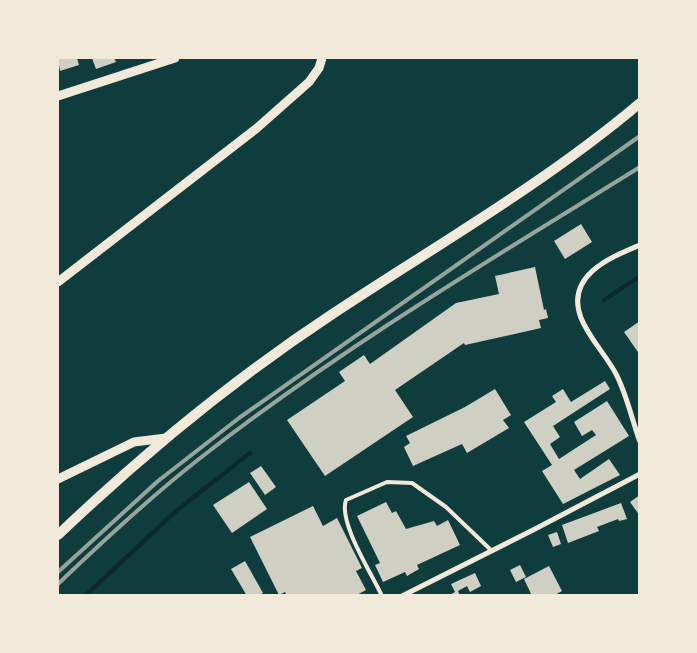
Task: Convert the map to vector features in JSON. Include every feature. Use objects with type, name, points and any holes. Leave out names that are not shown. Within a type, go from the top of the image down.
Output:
[{"type":"main road","points":[[58,535],[119,476],[166,438],[330,316],[494,212],[640,104]]},
{"type":"street","points":[[58,96],[175,58]]},
{"type":"street","points":[[58,282],[258,128],[309,82],[319,68],[322,58]]},
{"type":"street","points":[[640,245],[604,260],[584,278],[578,299],[581,318],[622,387],[640,442]]},
{"type":"street","points":[[58,479],[134,442],[166,438]]},
{"type":"street","points":[[402,596],[640,474]]},
{"type":"lane","points":[[382,596],[346,522],[343,508],[346,500],[387,482],[412,483],[446,507],[492,551]]},
{"type":"building","points":[[58,58],[77,58],[79,65],[60,71]]},
{"type":"building","points":[[92,58],[114,58],[116,62],[96,69]]},
{"type":"building","points":[[581,224],[592,242],[565,259],[554,241]]},
{"type":"building","points":[[535,267],[544,310],[546,309],[548,318],[539,320],[541,328],[465,345],[464,343],[395,390],[413,417],[325,476],[287,420],[345,381],[339,372],[364,355],[370,364],[456,303],[499,294],[495,276]]},
{"type":"building","points":[[640,321],[640,355],[624,332]]},
{"type":"building","points":[[605,381],[610,389],[553,426],[560,437],[550,444],[559,459],[596,435],[592,430],[582,436],[574,422],[607,401],[629,436],[574,470],[580,479],[609,459],[620,475],[563,504],[542,471],[552,465],[524,422],[556,402],[552,396],[563,389],[571,402]]},
{"type":"building","points":[[495,389],[511,415],[503,420],[509,428],[467,453],[462,444],[413,466],[404,447],[410,443],[406,436],[465,407]]},
{"type":"building","points":[[261,466],[276,487],[265,495],[250,473]]},
{"type":"building","points":[[249,482],[267,509],[232,533],[213,505]]},
{"type":"building","points":[[640,495],[640,516],[630,502]]},
{"type":"building","points":[[386,502],[392,513],[396,511],[406,529],[434,521],[437,526],[448,520],[460,545],[417,565],[419,569],[407,576],[405,572],[383,582],[375,565],[380,563],[357,516]]},
{"type":"building","points":[[621,503],[627,519],[619,521],[618,519],[597,527],[599,531],[568,543],[562,525]]},
{"type":"building","points":[[313,506],[323,526],[337,518],[362,568],[356,571],[366,590],[355,596],[287,596],[285,592],[279,595],[250,537]]},
{"type":"building","points":[[557,532],[561,544],[553,547],[548,535]]},
{"type":"building","points":[[245,561],[263,593],[258,596],[247,596],[231,569]]},
{"type":"building","points":[[520,565],[526,577],[516,582],[510,570]]},
{"type":"building","points":[[549,566],[562,591],[553,596],[532,596],[524,579]]},
{"type":"building","points":[[475,573],[481,586],[470,592],[467,586],[458,591],[460,596],[448,596],[455,592],[451,584]]},
{"type":"waterway","points":[[604,300],[640,276]]},
{"type":"waterway","points":[[85,596],[176,511],[250,453]]},
{"type":"railway","points":[[58,572],[158,481],[239,418],[640,136]]},
{"type":"railway","points":[[58,584],[162,489],[305,380],[415,307],[640,167]]}]
